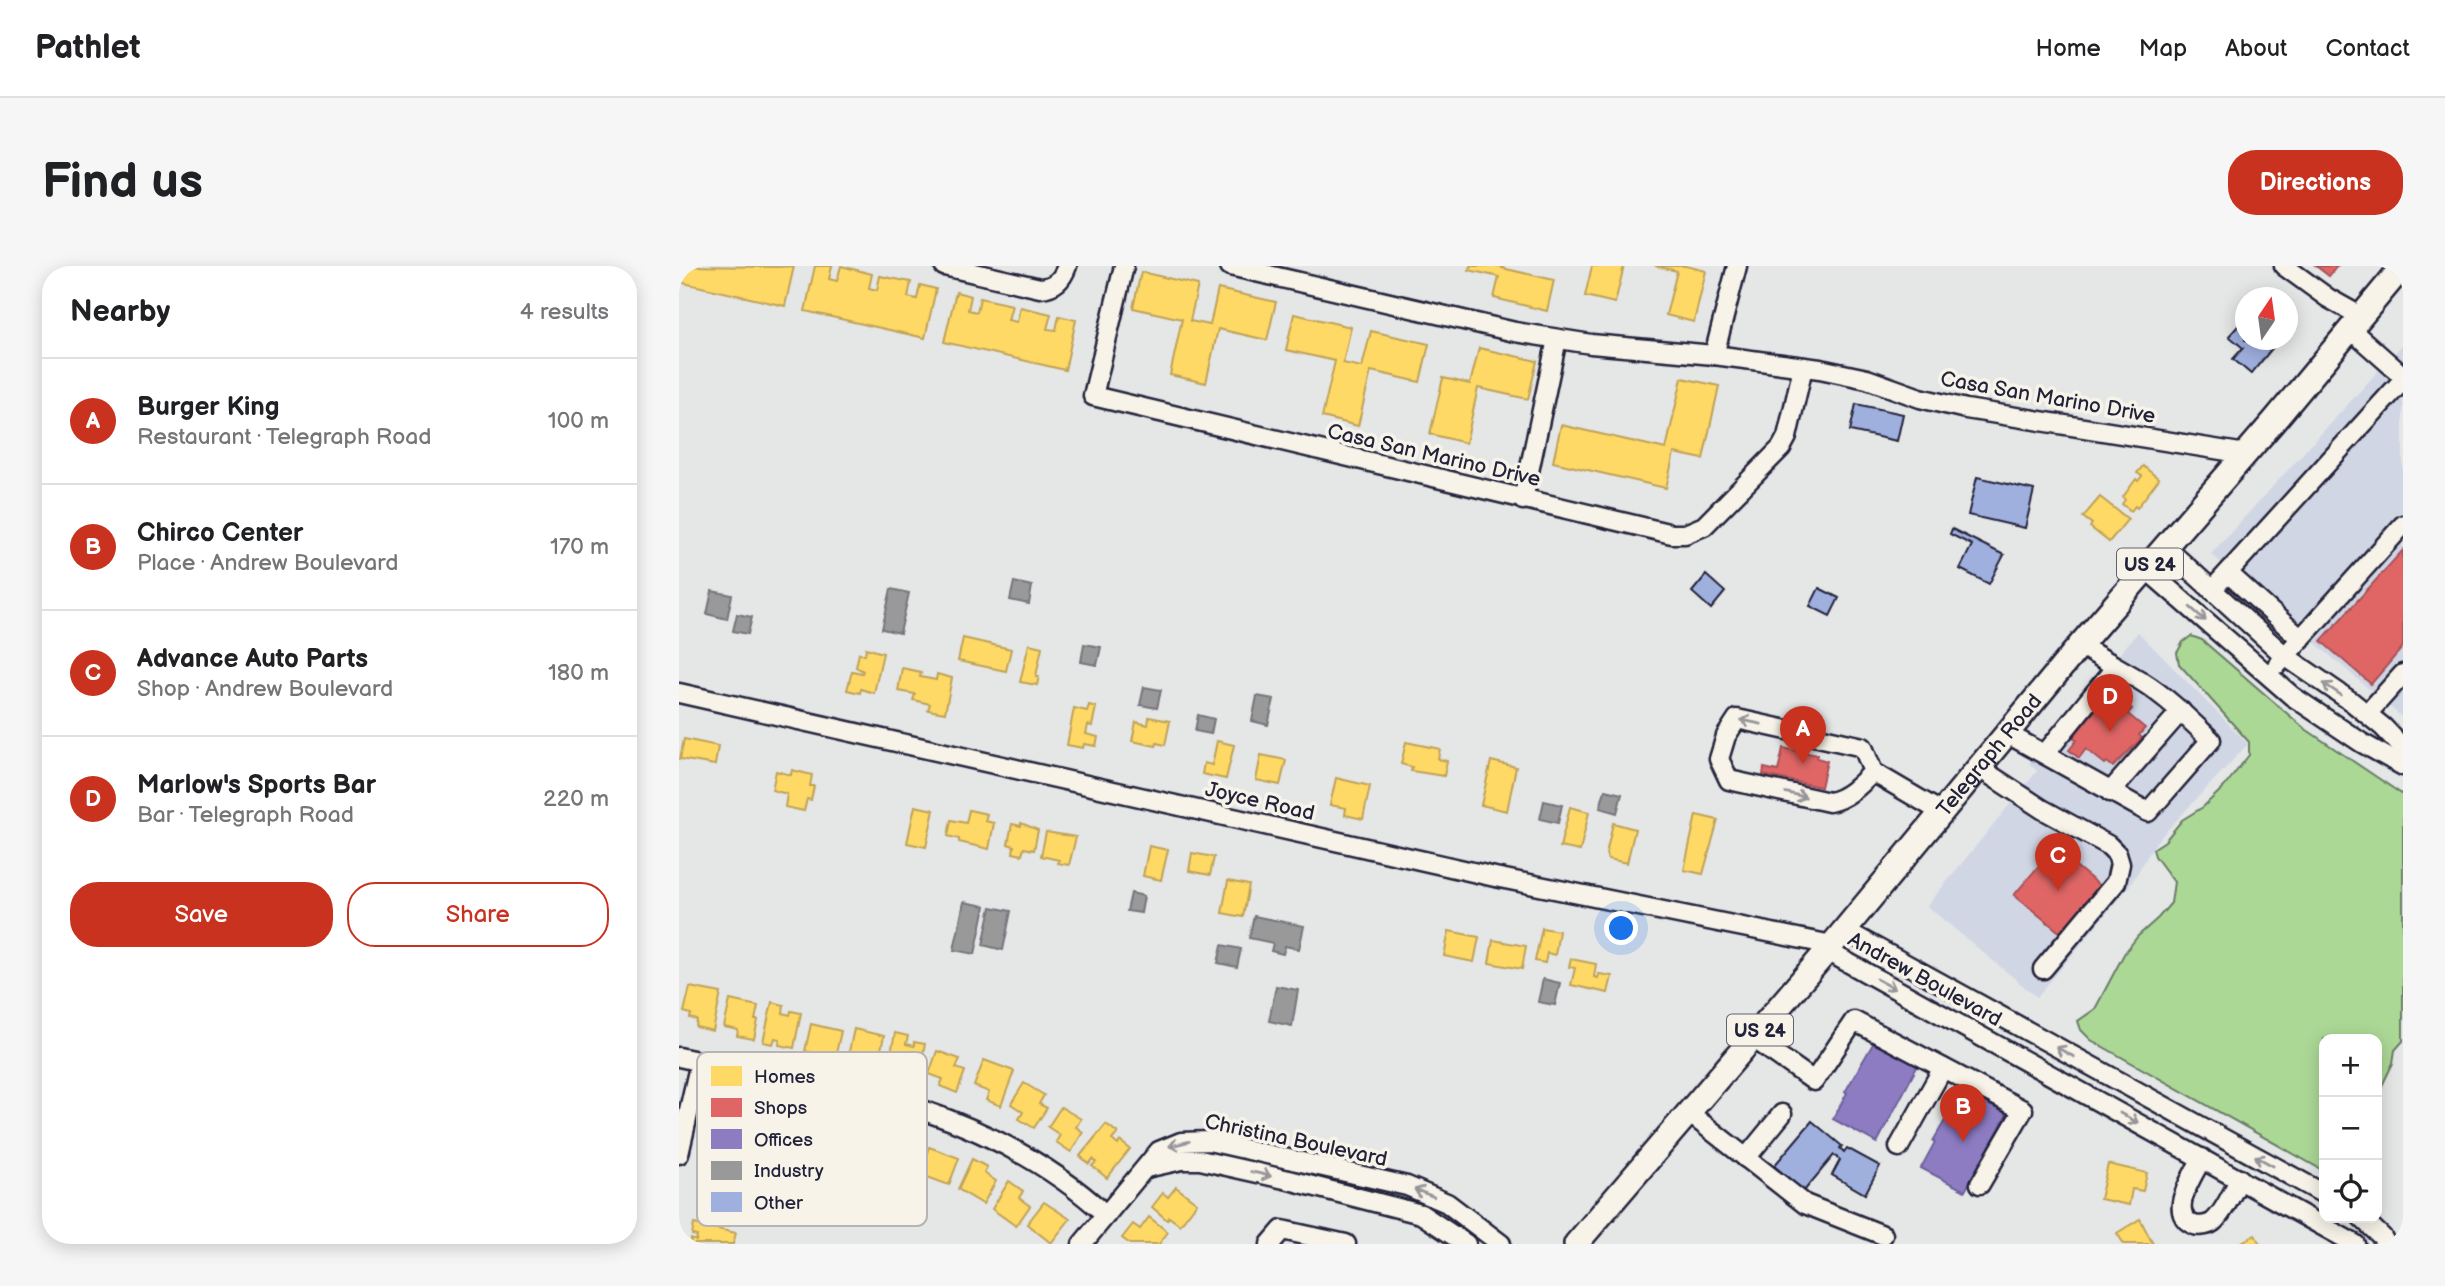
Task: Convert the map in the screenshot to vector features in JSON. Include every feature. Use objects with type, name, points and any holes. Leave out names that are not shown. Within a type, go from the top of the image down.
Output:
[{"type":"main road","name":"Telegraph Road","points":[[1576,1244],[1753,1038],[1977,767],[2246,454],[2403,266]]},
{"type":"street","points":[[944,266],[1040,288],[1055,285],[1067,266]]},
{"type":"street","name":"Casa San Marino Drive","points":[[1123,266],[1093,397],[1672,534],[1696,531],[1704,526],[1781,448],[1787,437],[1803,367]]},
{"type":"street","name":"Casa San Marino Drive","points":[[1230,266],[1296,274],[1515,332],[1803,367],[1867,379],[1920,398],[1966,409],[2246,454]]},
{"type":"street","points":[[1714,355],[1737,266]]},
{"type":"street","points":[[2213,590],[2403,378],[2357,323],[2284,266]]},
{"type":"street","points":[[1523,499],[1557,339]]},
{"type":"street","points":[[2269,675],[2403,525]]},
{"type":"street","points":[[2165,547],[2285,656],[2367,714],[2402,746]]},
{"type":"street","points":[[2146,569],[2321,716],[2403,766]]},
{"type":"street","points":[[2228,573],[2301,639]]},
{"type":"street","points":[[2006,733],[2148,812],[2211,740],[2181,711],[2141,681],[2080,645]]},
{"type":"street","points":[[2045,754],[2115,668]]},
{"type":"street","points":[[2367,714],[2403,674]]},
{"type":"street","name":"Joyce Road","points":[[679,693],[1495,877],[1834,942]]},
{"type":"street","points":[[2110,792],[2181,711]]},
{"type":"street","points":[[1873,772],[1856,789],[1829,803],[1729,780],[1719,759],[1726,736],[1737,719],[1863,747],[1873,772],[1941,812]]},
{"type":"street","points":[[1977,767],[2042,809],[2102,841],[2113,849],[2119,859],[2120,869],[2116,882],[2043,969]]},
{"type":"street","name":"Andrew Boulevard","points":[[1834,942],[2015,1024],[2319,1191]]},
{"type":"street","name":"Andrew Boulevard","points":[[1834,942],[2001,1047],[2355,1244]]},
{"type":"street","points":[[1753,1038],[1814,1081],[1854,1021],[2024,1110],[1980,1184]]},
{"type":"street","name":"Andrew Boulevard","points":[[2001,1047],[2015,1024]]},
{"type":"street","points":[[679,1057],[697,1061]]},
{"type":"street","points":[[1899,1147],[1943,1068]]},
{"type":"street","points":[[2088,1095],[2102,1072]]},
{"type":"street","points":[[679,1154],[697,1075]]},
{"type":"street","points":[[927,1113],[993,1137],[1028,1156],[1106,1215]]},
{"type":"street","points":[[1689,1113],[1805,1204],[1883,1236]]},
{"type":"street","points":[[1746,1158],[1782,1114]]},
{"type":"street","name":"Christina Boulevard","points":[[1146,1168],[1159,1152],[1171,1145],[1209,1141],[1407,1186],[1434,1196],[1456,1209],[1501,1244]]},
{"type":"street","points":[[2220,1168],[2235,1145]]},
{"type":"street","points":[[2202,1158],[2182,1199],[2183,1217],[2195,1225],[2206,1226],[2214,1222],[2240,1179]]},
{"type":"street","name":"Christina Boulevard","points":[[1146,1168],[1182,1160],[1200,1160],[1289,1180],[1420,1214],[1466,1244]]},
{"type":"street","points":[[1289,1180],[1293,1160]]},
{"type":"street","points":[[1082,1244],[1146,1168]]},
{"type":"street","points":[[1444,1228],[1456,1209]]},
{"type":"street","points":[[2367,1223],[2386,1244]]},
{"type":"street","points":[[1270,1244],[1282,1230],[1346,1244]]},
{"type":"shaded area","points":[[2403,344],[2403,718],[2211,554]]},
{"type":"shaded area","points":[[2138,632],[2248,744],[2156,842],[2130,885],[2037,997],[1927,906],[2037,771],[2029,763]]},
{"type":"green space","points":[[2191,636],[2202,640],[2304,728],[2403,795],[2403,1041],[2395,1050],[2393,1063],[2382,1086],[2382,1034],[2319,1034],[2319,1168],[2091,1040],[2081,1030],[2078,1021],[2095,1009],[2124,954],[2171,903],[2174,882],[2153,849],[2165,841],[2182,820],[2203,807],[2224,787],[2249,755],[2249,742],[2179,664],[2177,653],[2183,642]]},
{"type":"building: Homes","points":[[679,266],[794,266],[785,306],[679,282]]},
{"type":"building: Homes","points":[[815,266],[832,266],[829,279],[837,281],[841,266],[872,274],[869,288],[877,290],[880,276],[911,282],[908,297],[917,299],[920,285],[936,289],[925,338],[805,311]]},
{"type":"building: Homes","points":[[1470,266],[1503,266],[1502,268],[1554,280],[1547,311],[1494,298],[1499,277],[1469,270]]},
{"type":"building: Homes","points":[[1592,266],[1624,266],[1615,303],[1585,296]]},
{"type":"building: Homes","points":[[1655,266],[1686,266],[1706,271],[1694,322],[1666,315],[1677,271]]},
{"type":"building: Homes","points":[[1141,272],[1198,285],[1190,321],[1210,325],[1218,289],[1276,302],[1267,340],[1218,329],[1206,383],[1170,375],[1182,319],[1133,308]]},
{"type":"building: Homes","points":[[956,292],[971,296],[968,310],[977,312],[980,298],[1012,305],[1008,320],[1017,322],[1020,307],[1051,314],[1047,329],[1056,330],[1059,316],[1076,320],[1065,370],[944,342]]},
{"type":"building: Homes","points":[[1294,314],[1351,327],[1343,363],[1362,367],[1371,331],[1429,344],[1420,382],[1371,371],[1358,426],[1322,417],[1335,361],[1286,350]]},
{"type":"building: Homes","points":[[1479,348],[1537,361],[1528,399],[1478,388],[1466,443],[1430,434],[1443,378],[1470,384]]},
{"type":"building: Homes","points":[[1682,378],[1719,386],[1703,459],[1674,453],[1666,488],[1553,462],[1561,425],[1666,449]]},
{"type":"building: Homes","points":[[2143,466],[2159,479],[2137,508],[2135,506],[2131,511],[2122,504],[2125,500],[2123,497],[2136,479],[2138,481],[2142,476],[2137,473]]},
{"type":"building: Homes","points":[[2100,497],[2128,519],[2109,542],[2090,527],[2092,524],[2083,517]]},
{"type":"building: Homes","points":[[963,638],[1011,649],[1006,671],[958,661]]},
{"type":"building: Homes","points":[[1029,644],[1042,647],[1036,676],[1039,676],[1037,685],[1020,682]]},
{"type":"building: Homes","points":[[866,648],[883,653],[874,693],[861,689],[860,693],[847,690],[852,671],[863,671],[856,667],[859,653],[865,655]]},
{"type":"building: Homes","points":[[902,668],[921,672],[920,677],[936,680],[937,674],[952,678],[945,713],[928,710],[930,704],[913,700],[915,694],[898,691]]},
{"type":"building: Homes","points":[[1089,705],[1096,707],[1092,726],[1088,725],[1086,734],[1098,737],[1096,746],[1084,744],[1083,748],[1067,745],[1074,708],[1087,711]]},
{"type":"building: Homes","points":[[1149,717],[1170,721],[1165,745],[1132,741],[1136,722],[1148,725]]},
{"type":"building: Homes","points":[[684,739],[718,746],[715,765],[680,759]]},
{"type":"building: Homes","points":[[1217,741],[1234,745],[1226,779],[1202,774],[1204,763],[1212,765]]},
{"type":"building: Homes","points":[[1406,742],[1440,749],[1438,759],[1447,761],[1444,776],[1411,771],[1412,767],[1401,764]]},
{"type":"building: Homes","points":[[1261,755],[1286,760],[1280,785],[1256,780]]},
{"type":"building: Homes","points":[[1491,761],[1516,767],[1507,811],[1481,805]]},
{"type":"building: Homes","points":[[792,770],[812,775],[810,786],[814,786],[811,800],[807,799],[804,811],[785,807],[787,794],[772,790],[776,771],[791,775]]},
{"type":"building: Homes","points":[[1336,778],[1370,786],[1363,819],[1345,815],[1346,808],[1330,805]]},
{"type":"building: Homes","points":[[915,806],[934,810],[926,847],[907,843]]},
{"type":"building: Homes","points":[[1570,807],[1589,812],[1580,851],[1560,847]]},
{"type":"building: Homes","points":[[969,810],[987,814],[985,821],[994,823],[989,849],[959,842],[959,839],[948,836],[951,820],[966,823]]},
{"type":"building: Homes","points":[[1696,815],[1718,820],[1703,874],[1684,870]]},
{"type":"building: Homes","points":[[1021,823],[1038,830],[1034,850],[1024,848],[1022,855],[1013,853],[1014,846],[1008,844],[1012,824],[1021,826]]},
{"type":"building: Homes","points":[[1613,823],[1635,829],[1627,863],[1608,859],[1606,854]]},
{"type":"building: Homes","points":[[1046,832],[1076,837],[1069,865],[1041,856]]},
{"type":"building: Homes","points":[[1149,846],[1168,850],[1161,880],[1143,876]]},
{"type":"building: Homes","points":[[1192,853],[1214,857],[1210,875],[1189,871]]},
{"type":"building: Homes","points":[[1228,881],[1249,885],[1243,917],[1222,913]]},
{"type":"building: Homes","points":[[1542,928],[1559,931],[1555,955],[1547,953],[1545,963],[1535,961]]},
{"type":"building: Homes","points":[[1449,931],[1479,937],[1474,962],[1444,956]]},
{"type":"building: Homes","points":[[1493,940],[1526,946],[1522,969],[1489,963]]},
{"type":"building: Homes","points":[[1571,959],[1596,964],[1594,977],[1598,978],[1599,974],[1612,976],[1608,993],[1571,985],[1575,968],[1569,967]]},
{"type":"building: Homes","points":[[690,987],[721,993],[713,1031],[696,1027],[697,1020],[684,1012]]},
{"type":"building: Homes","points":[[730,1000],[758,1006],[754,1039],[737,1036],[738,1030],[724,1027]]},
{"type":"building: Homes","points":[[772,1002],[784,1005],[783,1013],[801,1013],[794,1048],[779,1045],[780,1039],[775,1038],[773,1044],[763,1042]]},
{"type":"building: Homes","points":[[811,1024],[841,1031],[836,1052],[805,1051]]},
{"type":"building: Homes","points":[[854,1029],[884,1036],[880,1052],[849,1052]]},
{"type":"building: Homes","points":[[895,1033],[908,1036],[906,1044],[925,1044],[923,1052],[891,1052]]},
{"type":"building: Homes","points":[[937,1051],[960,1059],[956,1068],[965,1071],[957,1093],[940,1086],[943,1079],[929,1074]]},
{"type":"building: Homes","points":[[984,1060],[1014,1071],[1001,1106],[986,1100],[989,1092],[974,1086]]},
{"type":"building: Homes","points":[[1024,1083],[1044,1095],[1039,1104],[1047,1108],[1034,1128],[1019,1119],[1023,1112],[1011,1104]]},
{"type":"building: Homes","points":[[1061,1107],[1081,1119],[1076,1127],[1083,1132],[1071,1152],[1056,1142],[1060,1135],[1048,1127]]},
{"type":"building: Homes","points":[[1106,1124],[1118,1133],[1112,1140],[1118,1145],[1120,1141],[1130,1149],[1107,1178],[1092,1166],[1096,1162],[1093,1159],[1089,1164],[1080,1156]]},
{"type":"building: Homes","points":[[929,1147],[959,1158],[949,1185],[927,1177]]},
{"type":"building: Homes","points":[[972,1159],[987,1167],[984,1173],[996,1181],[983,1204],[958,1189]]},
{"type":"building: Homes","points":[[2108,1164],[2147,1173],[2143,1191],[2132,1189],[2129,1205],[2100,1199]]},
{"type":"building: Homes","points":[[1009,1181],[1023,1191],[1019,1198],[1030,1206],[1016,1226],[992,1209]]},
{"type":"building: Homes","points":[[1176,1187],[1197,1203],[1180,1225],[1169,1217],[1167,1220],[1152,1207],[1163,1193],[1168,1197]]},
{"type":"building: Homes","points":[[1044,1202],[1070,1219],[1051,1243],[1027,1224]]},
{"type":"building: Homes","points":[[1149,1217],[1168,1232],[1159,1244],[1130,1244],[1122,1238],[1133,1224],[1140,1229]]},
{"type":"building: Homes","points":[[2140,1219],[2153,1244],[2124,1244],[2117,1233]]},
{"type":"building: Homes","points":[[694,1224],[736,1233],[733,1244],[690,1244],[691,1239],[696,1241],[697,1236],[692,1235]]},
{"type":"building: Homes","points":[[2255,1235],[2260,1244],[2238,1244]]},
{"type":"building: Shops","points":[[2316,266],[2337,266],[2329,276]]},
{"type":"building: Shops","points":[[2403,550],[2403,647],[2371,684],[2321,641]]},
{"type":"building: Shops","points":[[2110,692],[2132,709],[2128,714],[2145,728],[2139,735],[2142,738],[2113,767],[2086,749],[2079,758],[2069,750],[2077,740],[2073,737]]},
{"type":"building: Shops","points":[[1783,748],[1818,755],[1817,758],[1827,761],[1821,787],[1763,775],[1764,768],[1778,771]]},
{"type":"building: Shops","points":[[2054,848],[2101,887],[2062,934],[2014,895]]},
{"type":"building: Offices","points":[[1874,1042],[1918,1065],[1877,1143],[1833,1119]]},
{"type":"building: Offices","points":[[1962,1091],[2007,1114],[1965,1191],[1921,1168]]},
{"type":"building: Industry","points":[[1014,582],[1032,586],[1029,604],[1010,600]]},
{"type":"building: Industry","points":[[891,589],[909,593],[900,633],[882,629]]},
{"type":"building: Industry","points":[[712,591],[732,595],[727,619],[707,614]]},
{"type":"building: Industry","points":[[737,614],[752,617],[748,634],[733,631]]},
{"type":"building: Industry","points":[[1084,644],[1101,647],[1097,665],[1081,662]]},
{"type":"building: Industry","points":[[1144,687],[1161,690],[1157,708],[1140,705]]},
{"type":"building: Industry","points":[[1257,696],[1274,699],[1268,725],[1252,721]]},
{"type":"building: Industry","points":[[1198,715],[1214,719],[1211,734],[1195,731]]},
{"type":"building: Industry","points":[[1605,790],[1622,794],[1617,813],[1600,808]]},
{"type":"building: Industry","points":[[1544,801],[1562,805],[1558,823],[1540,819]]},
{"type":"building: Industry","points":[[1131,893],[1144,896],[1141,913],[1127,911]]},
{"type":"building: Industry","points":[[964,902],[985,906],[975,954],[954,950]]},
{"type":"building: Industry","points":[[991,907],[1011,911],[1003,950],[983,945]]},
{"type":"building: Industry","points":[[1254,916],[1304,926],[1299,949],[1285,946],[1283,954],[1271,951],[1273,943],[1249,938]]},
{"type":"building: Industry","points":[[1222,945],[1241,949],[1237,967],[1218,963]]},
{"type":"building: Industry","points":[[1543,979],[1560,983],[1555,1005],[1538,1002]]},
{"type":"building: Industry","points":[[1276,986],[1298,990],[1292,1026],[1269,1021]]},
{"type":"building: Other","points":[[2235,329],[2235,341],[2229,336]]},
{"type":"building: Other","points":[[2241,350],[2271,350],[2251,374],[2233,359]]},
{"type":"building: Other","points":[[1856,404],[1903,414],[1897,441],[1850,431]]},
{"type":"building: Other","points":[[1977,477],[2034,490],[2025,528],[1968,515]]},
{"type":"building: Other","points":[[1952,529],[2004,555],[1989,584],[1960,569],[1972,545],[1950,534]]},
{"type":"building: Other","points":[[1706,575],[1725,592],[1711,609],[1692,592]]},
{"type":"building: Other","points":[[1819,588],[1839,598],[1830,616],[1810,606]]},
{"type":"building: Other","points":[[1812,1121],[1842,1146],[1840,1148],[1844,1152],[1847,1148],[1880,1166],[1865,1194],[1832,1175],[1840,1160],[1834,1155],[1804,1191],[1774,1166]]},
{"type":"place","name":"Marlow's Sports Bar","points":[[2110,732]]},
{"type":"place","name":"Burger King","points":[[1803,764]]},
{"type":"place","name":"Advance Auto Parts","points":[[2058,891]]},
{"type":"place","name":"Chirco Center","points":[[1963,1142]]}]
